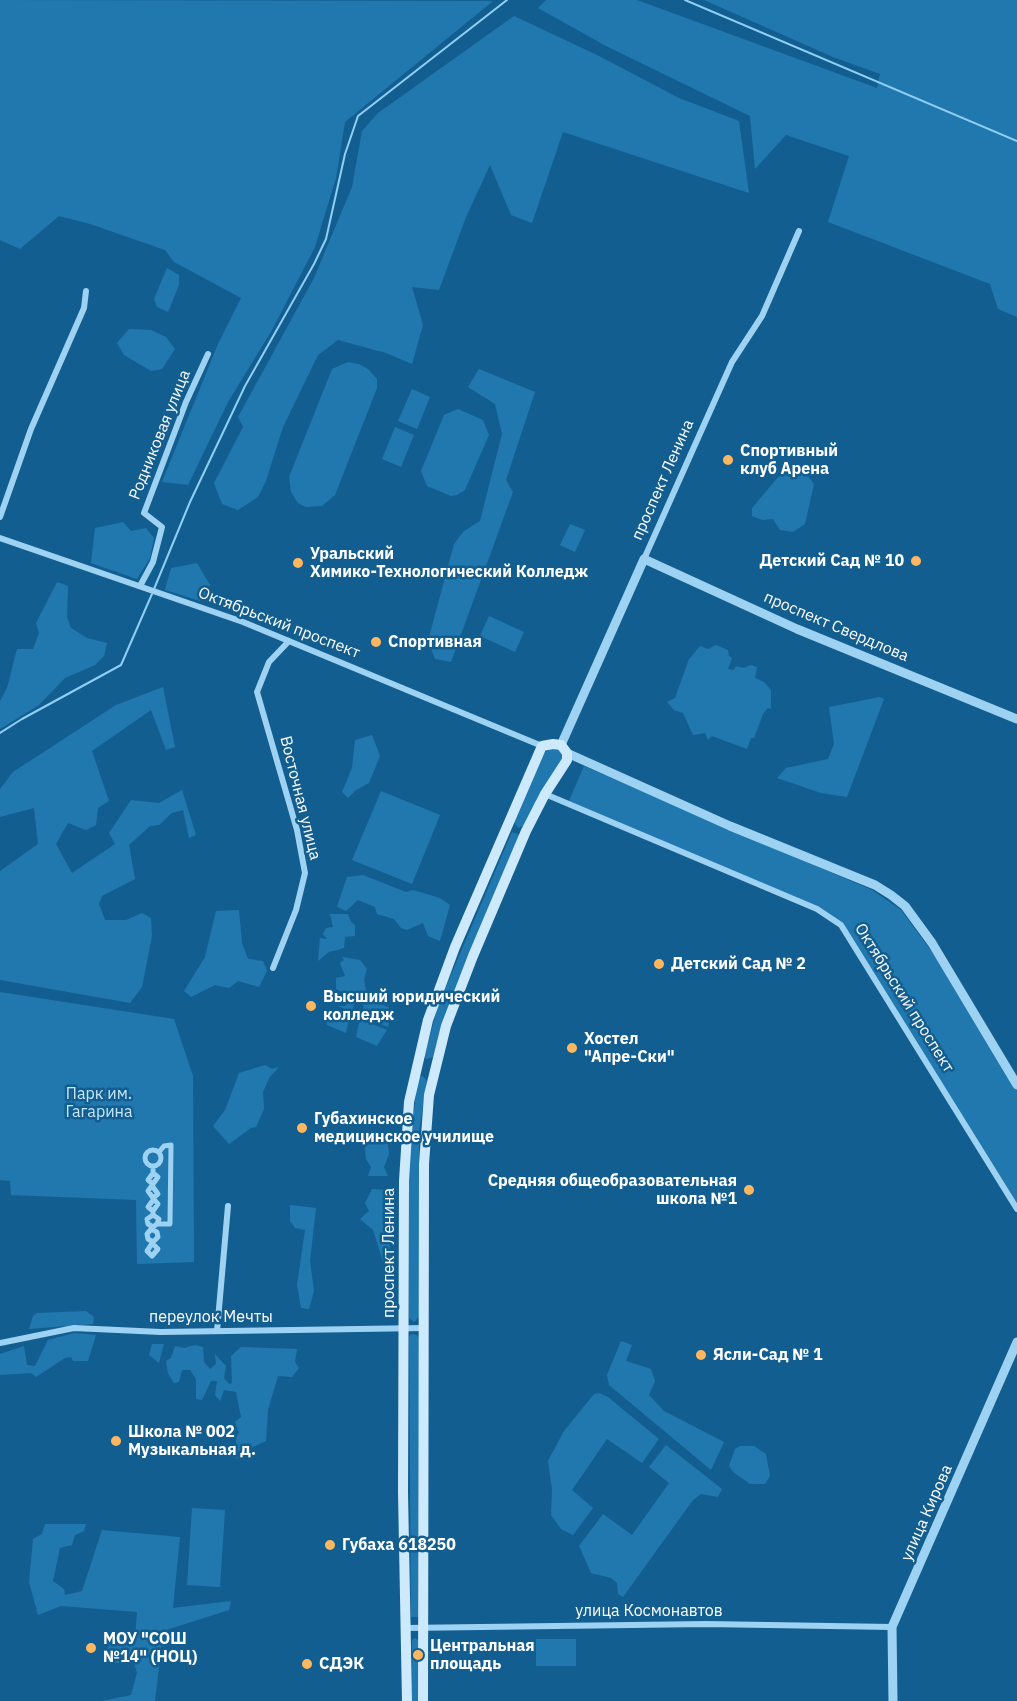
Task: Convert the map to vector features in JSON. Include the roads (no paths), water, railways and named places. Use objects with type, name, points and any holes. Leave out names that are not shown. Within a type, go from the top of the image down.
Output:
[{"type":"main road","points":[[542,746],[564,749]]},
{"type":"main road","name":"проспект Ленина","points":[[407,1701],[405,1151],[416,1067],[428,1020],[455,947],[542,746]]},
{"type":"main road","name":"проспект Ленина","points":[[423,1701],[425,1130],[434,1073],[446,1026],[526,831],[545,794],[567,760],[564,749]]},
{"type":"main road","points":[[509,824],[517,831],[526,831]]},
{"type":"street","name":"проспект Ленина","points":[[564,749],[644,559],[732,362],[762,316],[799,231]]},
{"type":"street","points":[[0,517],[31,429],[84,308],[86,291]]},
{"type":"street","name":"Родниковая улица","points":[[140,586],[153,562],[162,527],[144,513],[186,402],[208,354]]},
{"type":"street","name":"Октябрьский проспект","points":[[0,538],[289,641],[542,746]]},
{"type":"street","name":"проспект Свердлова","points":[[644,559],[797,629],[1017,719]]},
{"type":"street","name":"Восточная улица","points":[[273,968],[296,910],[305,873],[297,830],[257,692],[269,662],[289,641]]},
{"type":"street","points":[[564,749],[730,826],[875,885],[891,895],[905,906],[932,943],[1017,1085]]},
{"type":"street","name":"Октябрьский проспект","points":[[545,794],[817,909],[841,925],[1017,1209]]},
{"type":"street","points":[[416,1067],[434,1073]]},
{"type":"street","points":[[153,1213],[147,1219],[148,1224],[154,1227],[170,1224],[171,1145],[165,1146],[159,1152]]},
{"type":"street","points":[[153,1170],[146,1161],[146,1155],[150,1150],[159,1152]]},
{"type":"street","points":[[153,1264],[153,1256],[148,1253],[147,1249],[153,1243],[148,1239],[147,1234],[159,1219],[148,1204],[153,1199],[148,1191],[153,1186],[148,1178],[161,1161],[159,1152]]},
{"type":"street","points":[[217,1331],[228,1206]]},
{"type":"street","name":"переулок Мечты","points":[[0,1343],[74,1328],[217,1331],[424,1328]]},
{"type":"street","name":"улица Кирова","points":[[892,1701],[892,1627],[1017,1342]]},
{"type":"street","name":"улица Космонавтов","points":[[406,1628],[706,1623],[892,1627]]},
{"type":"waterway","points":[[154,589],[190,502],[245,386],[326,239],[345,154],[358,116],[507,0]]},
{"type":"waterway","points":[[685,0],[1017,141]]},
{"type":"waterway","points":[[0,733],[121,665],[152,594]]},
{"type":"place","name":"Спортивный клуб Арена","points":[[728,460]]},
{"type":"place","name":"Детский Сад № 10","points":[[916,561]]},
{"type":"place","name":"Уральский Химико-Технологический Колледж","points":[[298,563]]},
{"type":"place","name":"Спортивная","points":[[376,642]]},
{"type":"place","name":"Детский Сад № 2","points":[[659,964]]},
{"type":"place","name":"Высший юридический колледж","points":[[311,1006]]},
{"type":"place","name":"Хостел \"Апре-Ски\"","points":[[572,1048]]},
{"type":"place","name":"Губахинское медицинское училище","points":[[302,1128]]},
{"type":"place","name":"Средняя общеобразовательная школа №1","points":[[749,1190]]},
{"type":"place","name":"Ясли-Сад № 1","points":[[701,1355]]},
{"type":"place","name":"Школа № 002 Музыкальная д.","points":[[116,1441]]},
{"type":"place","name":"Губаха 618250","points":[[330,1545]]},
{"type":"place","name":"МОУ \"СОШ №14\" (НОЦ)","points":[[91,1648]]},
{"type":"place","name":"Центральная площадь","points":[[418,1655]]},
{"type":"place","name":"СДЭК","points":[[307,1664]]},
{"type":"park label","name":"Парк им. Гагарина","points":[[99,1103]]}]
